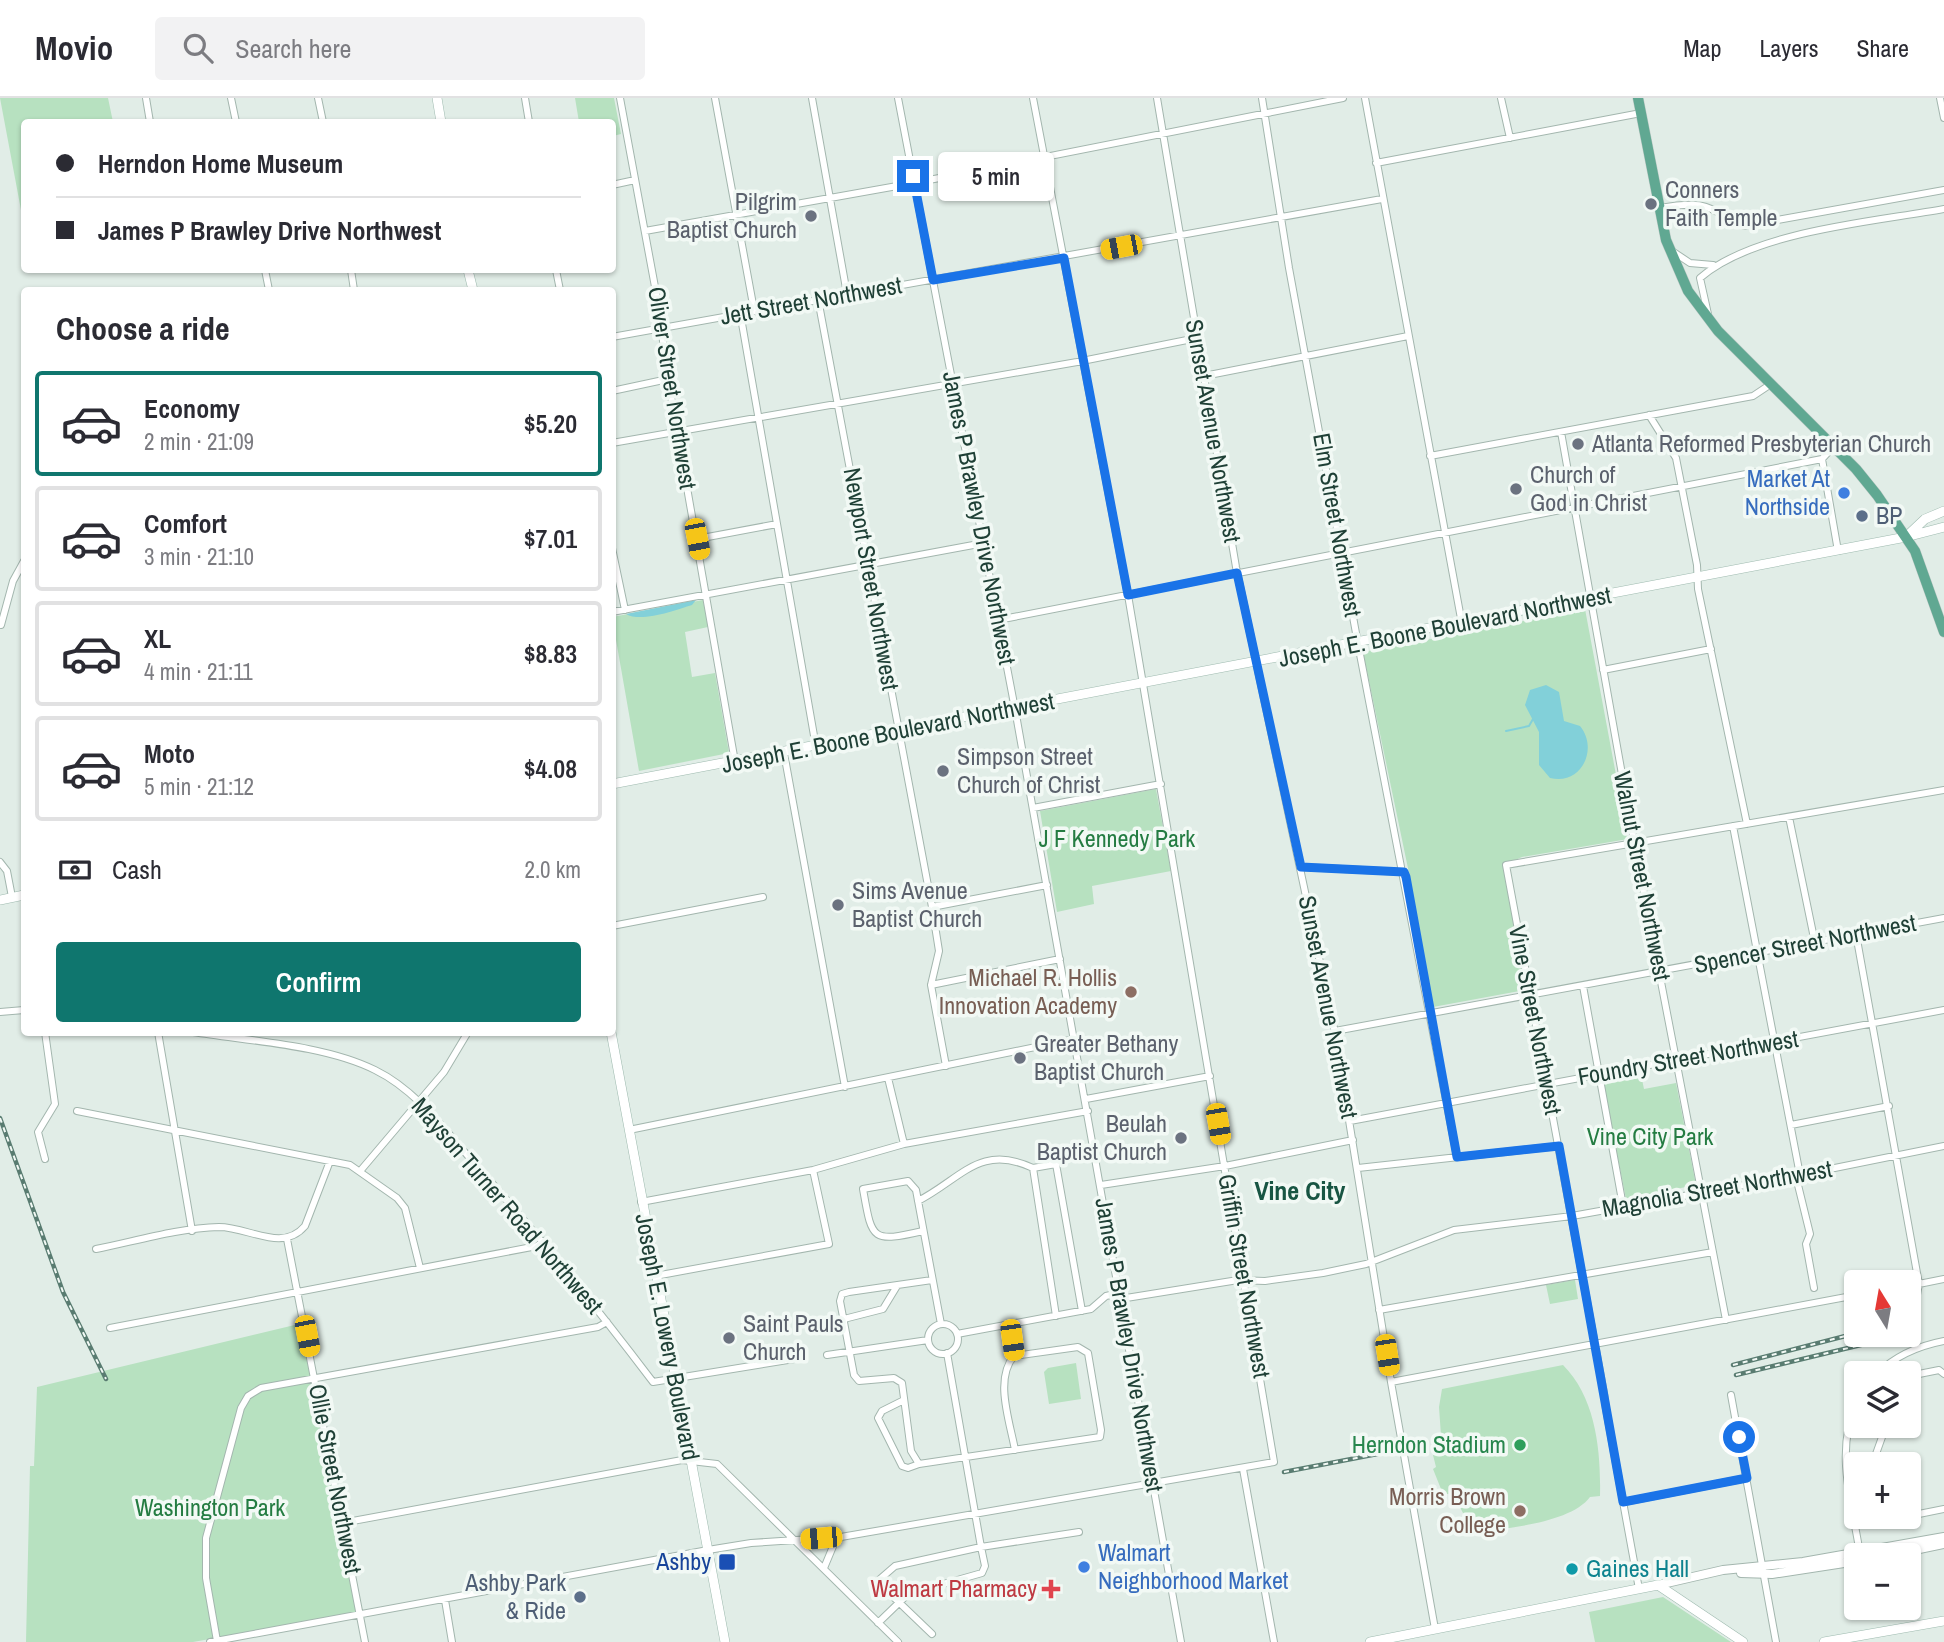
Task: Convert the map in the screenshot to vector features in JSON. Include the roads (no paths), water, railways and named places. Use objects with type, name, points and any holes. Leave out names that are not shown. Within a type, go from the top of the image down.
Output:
[{"type":"main road","points":[[437,98],[440,119]]},
{"type":"main road","points":[[1639,98],[1659,208],[1669,247],[1688,291],[1710,319],[1869,485],[1906,537],[1920,562],[1944,632]]},
{"type":"main road","points":[[1906,537],[1925,519],[1944,511]]},
{"type":"main road","name":"Joseph E. Boone Boulevard Northwest","points":[[616,783],[1359,644],[1838,551],[1944,527]]},
{"type":"main road","points":[[0,900],[21,896]]},
{"type":"main road","name":"Joseph E. Lowery Boulevard","points":[[612,1036],[725,1642]]},
{"type":"main road","points":[[1370,1642],[1658,1585],[1743,1642]]},
{"type":"main road","points":[[1824,1642],[1944,1621]]},
{"type":"street","points":[[146,98],[150,119]]},
{"type":"street","points":[[231,98],[235,119]]},
{"type":"street","points":[[318,98],[322,119]]},
{"type":"street","points":[[525,98],[528,119]]},
{"type":"street","name":"Oliver Street Northwest","points":[[620,98],[735,762]]},
{"type":"street","points":[[715,98],[754,310]]},
{"type":"street","points":[[812,98],[847,294]]},
{"type":"street","name":"James P Brawley Drive Northwest","points":[[898,98],[1015,709],[1181,1642]]},
{"type":"street","name":"Griffin Street Northwest","points":[[1033,98],[1085,361],[1144,685],[1274,1462],[1243,1469]]},
{"type":"street","name":"Sunset Avenue Northwest","points":[[1157,98],[1237,573],[1335,1031],[1391,1382],[1435,1629]]},
{"type":"street","name":"Elm Street Northwest","points":[[1262,98],[1359,644],[1457,1157]]},
{"type":"street","points":[[645,231],[914,183],[1343,98]]},
{"type":"street","points":[[1365,98],[1462,624]]},
{"type":"street","points":[[1501,98],[1510,138]]},
{"type":"street","points":[[1940,98],[1944,118]]},
{"type":"street","points":[[1376,163],[1641,113]]},
{"type":"street","points":[[616,184],[635,180]]},
{"type":"street","points":[[1659,208],[1696,203],[1725,214],[1744,226],[1944,190]]},
{"type":"street","name":"Jett Street Northwest","points":[[616,336],[740,312],[1064,258],[1382,198]]},
{"type":"street","points":[[1710,319],[1700,278],[1715,265],[1761,243],[1944,209]]},
{"type":"street","points":[[1669,247],[1689,264],[1715,265]]},
{"type":"street","name":"Newport Street Northwest","points":[[818,299],[932,907],[939,951],[931,985],[946,1066]]},
{"type":"street","points":[[740,312],[816,747]]},
{"type":"street","points":[[1204,376],[1408,336]]},
{"type":"street","points":[[616,442],[1085,361],[1197,338]]},
{"type":"street","points":[[616,390],[668,379]]},
{"type":"street","points":[[1430,456],[1753,396],[1771,384]]},
{"type":"street","points":[[1649,415],[1672,448],[1682,486],[1697,578],[1747,824]]},
{"type":"street","name":"Walnut Street Northwest","points":[[1562,432],[1635,843],[1727,1320]]},
{"type":"street","points":[[998,620],[1822,459],[1834,446]]},
{"type":"street","points":[[1822,459],[1838,551]]},
{"type":"street","points":[[697,539],[777,524]]},
{"type":"street","points":[[616,611],[984,543]]},
{"type":"street","points":[[1,625],[13,581],[21,566]]},
{"type":"street","points":[[616,567],[625,610]]},
{"type":"street","points":[[1603,670],[1711,649]]},
{"type":"street","points":[[784,753],[845,1087]]},
{"type":"street","points":[[1033,808],[1161,784]]},
{"type":"street","points":[[1635,843],[1944,790]]},
{"type":"street","points":[[1789,817],[1815,943]]},
{"type":"street","points":[[1733,827],[1800,1175],[1798,1185],[1810,1234],[1806,1244],[1814,1288]]},
{"type":"street","name":"Vine Street Northwest","points":[[1635,843],[1506,865],[1639,1588]]},
{"type":"street","points":[[0,862],[8,871],[12,897]]},
{"type":"street","points":[[1301,867],[1404,872]]},
{"type":"street","points":[[932,907],[1047,885]]},
{"type":"street","points":[[616,925],[762,897]]},
{"type":"street","name":"Spencer Street Northwest","points":[[1335,1031],[1944,918]]},
{"type":"street","points":[[1856,934],[1917,1270]]},
{"type":"street","points":[[931,985],[1060,959]]},
{"type":"street","points":[[1583,986],[1623,1206]]},
{"type":"street","points":[[0,1012],[21,1010]]},
{"type":"street","name":"Foundry Street Northwest","points":[[1350,1121],[1944,1010]]},
{"type":"street","points":[[45,1159],[38,1132],[55,1104],[46,1036]]},
{"type":"street","points":[[159,1036],[192,1231]]},
{"type":"street","name":"Mayson Turner Road Northwest","points":[[216,1036],[295,1048],[356,1062],[387,1076],[418,1101],[544,1241],[653,1382],[674,1377]]},
{"type":"street","points":[[361,1170],[460,1051],[466,1036]]},
{"type":"street","points":[[629,1130],[1075,1039]]},
{"type":"street","points":[[1086,1099],[1210,1076]]},
{"type":"street","points":[[888,1078],[904,1144]]},
{"type":"street","points":[[1791,1125],[1889,1106]]},
{"type":"street","points":[[76,1111],[330,1161],[361,1170],[405,1208],[420,1268]]},
{"type":"street","points":[[641,1202],[814,1170],[904,1144],[1088,1111]]},
{"type":"street","points":[[1101,1185],[1225,1166],[1353,1140]]},
{"type":"street","points":[[1358,1168],[1559,1146]]},
{"type":"street","name":"Magnolia Street Northwest","points":[[957,1334],[1091,1309],[1106,1296],[1289,1278],[1373,1262],[1454,1230],[1572,1216],[1944,1146]]},
{"type":"street","points":[[918,1201],[936,1192],[969,1166],[991,1159],[1015,1160],[1033,1168],[1056,1164],[1082,1311]]},
{"type":"street","points":[[96,1248],[221,1227],[288,1239],[298,1234],[305,1226],[330,1161]]},
{"type":"street","points":[[1033,1168],[1056,1315]]},
{"type":"street","points":[[655,1276],[829,1244],[814,1170]]},
{"type":"street","points":[[923,1231],[899,1236],[877,1235],[871,1229],[863,1189],[908,1181],[916,1190],[941,1324]]},
{"type":"street","name":"Ollie Street Northwest","points":[[288,1239],[365,1642]]},
{"type":"street","points":[[110,1328],[537,1246],[544,1241]]},
{"type":"street","points":[[1379,1310],[1713,1252]]},
{"type":"street","points":[[1922,1283],[1944,1279]]},
{"type":"street","points":[[919,1464],[911,1451],[902,1384],[894,1378],[859,1381],[854,1375],[840,1301],[842,1294],[932,1280]]},
{"type":"street","points":[[844,1319],[883,1309],[897,1286]]},
{"type":"street","points":[[1391,1382],[1844,1298]]},
{"type":"street","points":[[607,1322],[598,1327],[261,1388],[248,1396],[241,1408],[206,1538],[206,1578],[214,1641],[708,1550],[841,1536],[1243,1469],[1274,1642]]},
{"type":"street","points":[[941,1324],[951,1326],[957,1334],[955,1347],[947,1353],[933,1350],[928,1340],[931,1329],[941,1324]]},
{"type":"street","points":[[1010,1324],[1014,1356]]},
{"type":"street","points":[[827,1355],[928,1340]]},
{"type":"street","points":[[1922,1346],[1944,1341]]},
{"type":"street","points":[[904,1400],[882,1411],[878,1418],[902,1465],[908,1468],[919,1464],[967,1462],[1015,1450],[1094,1439],[1100,1437],[1101,1430],[1087,1353],[1078,1347],[1014,1356],[1006,1365],[1003,1377],[1015,1450]]},
{"type":"street","points":[[1893,1361],[1916,1348]]},
{"type":"street","points":[[878,1623],[908,1594],[982,1573],[985,1566],[947,1353]]},
{"type":"street","points":[[674,1377],[793,1359]]},
{"type":"street","points":[[1921,1373],[1939,1370],[1944,1374]]},
{"type":"street","points":[[1731,1395],[1776,1642]]},
{"type":"street","points":[[1846,1438],[1843,1459],[1857,1543]]},
{"type":"street","points":[[342,1523],[690,1459],[717,1464],[898,1642]]},
{"type":"street","points":[[1623,1502],[1747,1478]]},
{"type":"street","points":[[1921,1514],[1944,1509]]},
{"type":"street","points":[[932,1634],[883,1587],[880,1579],[884,1573],[895,1566],[922,1559],[1079,1532]]},
{"type":"street","points":[[824,1568],[834,1544],[841,1536]]},
{"type":"street","points":[[1918,1543],[1944,1537]]},
{"type":"street","points":[[1921,1549],[1944,1544]]},
{"type":"street","points":[[1658,1585],[1669,1586],[1844,1559]]},
{"type":"street","points":[[445,1600],[452,1642]]},
{"type":"water","points":[[696,600],[692,605],[659,615],[640,617],[626,614]]},
{"type":"water","points":[[1546,685],[1559,692],[1564,721],[1580,726],[1588,745],[1584,764],[1578,771],[1561,779],[1550,778],[1539,765],[1539,732],[1525,705],[1530,690]]},
{"type":"waterway","points":[[1506,731],[1529,726],[1533,719]]},
{"type":"railway","points":[[0,1118],[63,1292],[106,1379]]},
{"type":"railway","points":[[1733,1365],[1844,1336]]},
{"type":"railway","points":[[1736,1375],[1848,1348]]},
{"type":"railway","points":[[1284,1472],[1424,1445]]},
{"type":"place","name":"Conners Faith Temple","points":[[1651,204]]},
{"type":"place","name":"Pilgrim Baptist Church","points":[[811,216]]},
{"type":"place","name":"Atlanta Reformed Presbyterian Church","points":[[1578,444]]},
{"type":"place","name":"Church of God in Christ","points":[[1516,489]]},
{"type":"place","name":"Market At Northside","points":[[1844,493]]},
{"type":"place","name":"BP","points":[[1862,516]]},
{"type":"place","name":"Simpson Street Church of Christ","points":[[943,771]]},
{"type":"place","name":"Sims Avenue Baptist Church","points":[[838,905]]},
{"type":"place","name":"Michael R. Hollis Innovation Academy","points":[[1131,992]]},
{"type":"place","name":"Greater Bethany Baptist Church","points":[[1020,1058]]},
{"type":"place","name":"Beulah Baptist Church","points":[[1181,1138]]},
{"type":"place","name":"Saint Pauls Church","points":[[729,1338]]},
{"type":"place","name":"Herndon Stadium","points":[[1520,1445]]},
{"type":"place","name":"Morris Brown College","points":[[1520,1511]]},
{"type":"place","name":"Ashby","points":[[727,1562]]},
{"type":"place","name":"Walmart Neighborhood Market","points":[[1084,1567]]},
{"type":"place","name":"Gaines Hall","points":[[1572,1569]]},
{"type":"place","name":"Walmart Pharmacy","points":[[1051,1589]]},
{"type":"place","name":"Ashby Park & Ride","points":[[580,1597]]},
{"type":"district","name":"Vine City","points":[[1300,1191]]},
{"type":"park label","name":"J F Kennedy Park","points":[[1117,839]]},
{"type":"park label","name":"Vine City Park","points":[[1650,1137]]},
{"type":"park label","name":"Washington Park","points":[[210,1508]]}]
